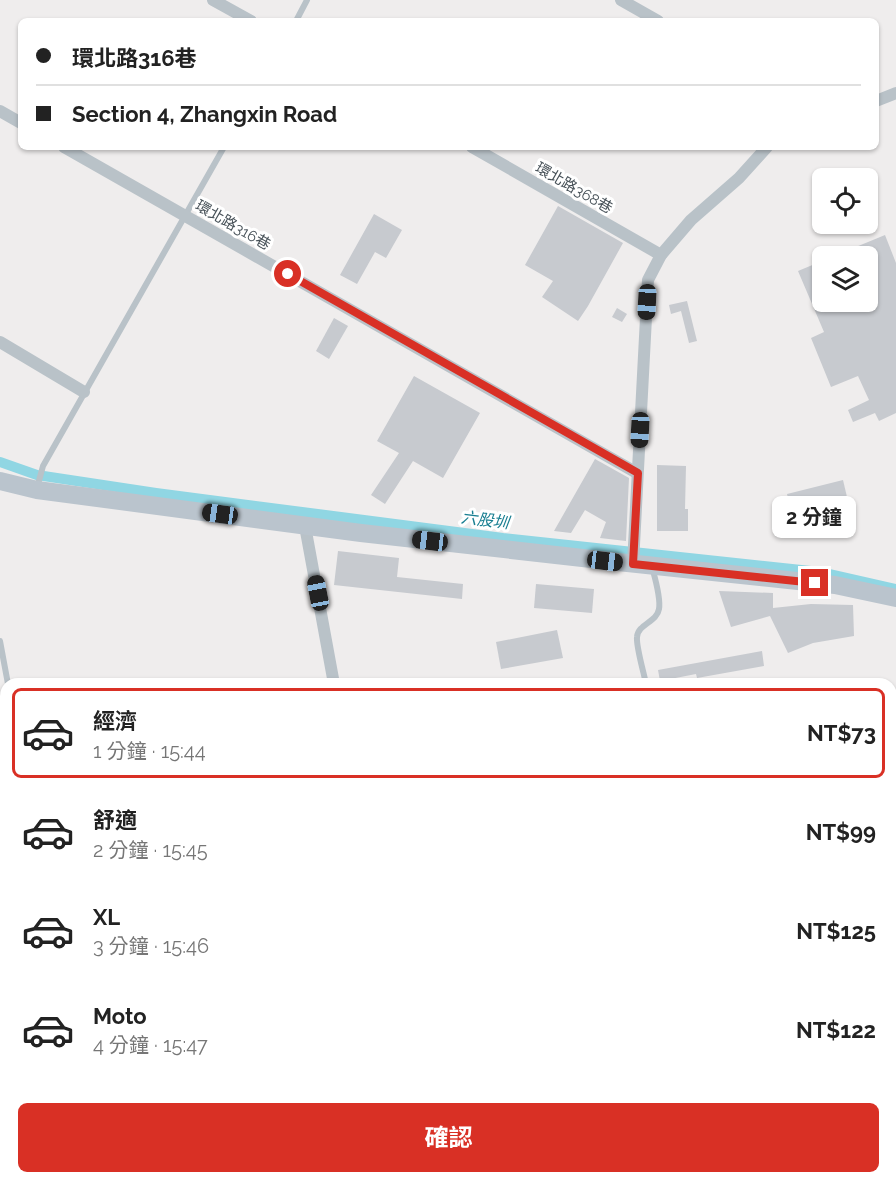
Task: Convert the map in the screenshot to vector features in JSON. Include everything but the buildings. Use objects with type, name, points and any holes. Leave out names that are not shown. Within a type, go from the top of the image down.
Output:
[{"type":"street","points":[[213,0],[246,18]]},
{"type":"street","points":[[621,0],[653,18]]},
{"type":"street","points":[[879,100],[896,93]]},
{"type":"street","points":[[0,111],[18,121]]},
{"type":"street","name":"環北路316巷","points":[[69,150],[638,473]]},
{"type":"street","name":"環北路368巷","points":[[477,150],[661,255]]},
{"type":"street","points":[[633,563],[648,280],[661,255],[691,220],[739,178],[764,150]]},
{"type":"street","points":[[0,342],[84,392]]},
{"type":"street","points":[[0,481],[38,483],[305,526],[835,585],[896,598]]},
{"type":"street","points":[[305,526],[333,678]]},
{"type":"lane","points":[[298,18],[307,0]]},
{"type":"lane","points":[[38,483],[43,466],[222,150]]},
{"type":"lane","points":[[645,678],[637,639],[639,630],[655,618],[660,611],[652,565]]},
{"type":"lane","points":[[0,641],[7,678]]},
{"type":"waterway","name":"六股圳","points":[[0,462],[37,475],[156,493],[503,538],[820,572],[896,589]]},
{"type":"route","points":[[288,274],[638,473],[633,564],[815,583]]}]
